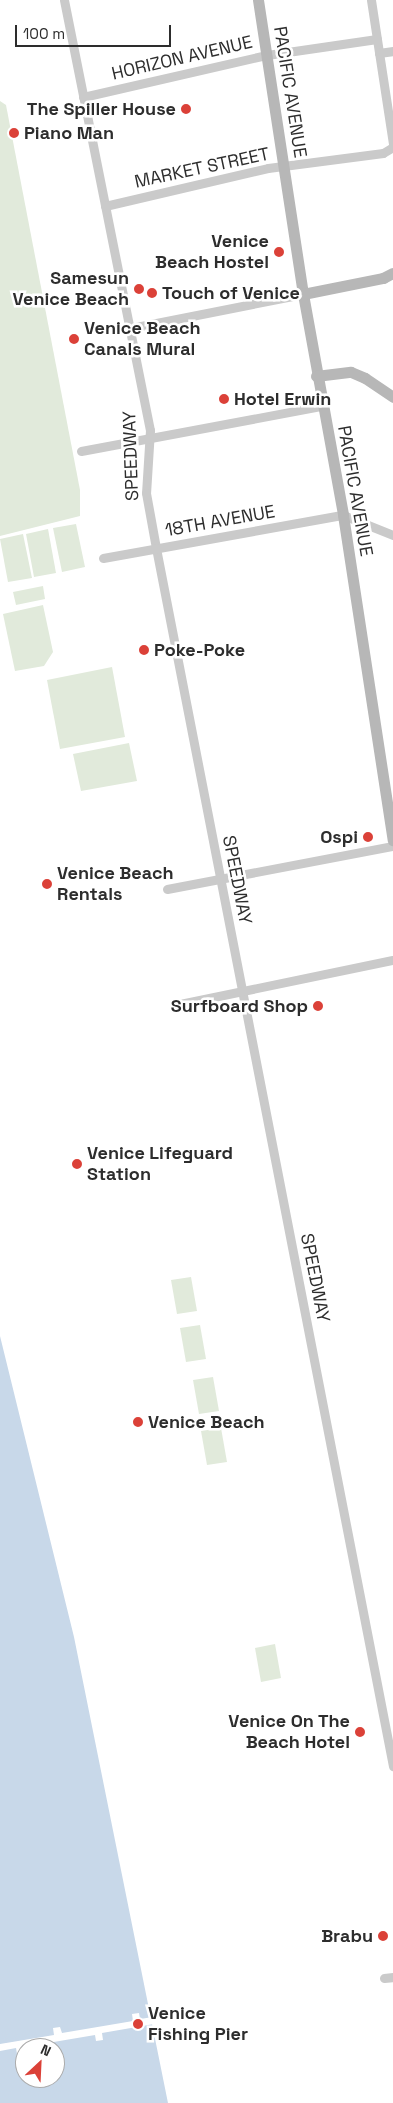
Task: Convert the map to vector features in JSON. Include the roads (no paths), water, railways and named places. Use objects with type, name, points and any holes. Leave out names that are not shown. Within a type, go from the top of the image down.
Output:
[{"type":"main road","name":"PACIFIC AVENUE","points":[[258,0],[302,294],[343,515],[393,840]]},
{"type":"main road","points":[[302,294],[390,277]]},
{"type":"main road","points":[[316,376],[350,372],[365,378],[393,397]]},
{"type":"street","name":"SPEEDWAY","points":[[64,0],[131,328],[150,440],[146,493],[156,548],[393,1766]]},
{"type":"street","points":[[371,0],[393,143]]},
{"type":"street","name":"HORIZON AVENUE","points":[[84,98],[267,55],[377,39]]},
{"type":"street","points":[[379,53],[393,51]]},
{"type":"street","name":"MARKET STREET","points":[[106,206],[284,167],[383,153],[393,147]]},
{"type":"street","points":[[131,328],[302,294]]},
{"type":"street","points":[[81,452],[322,406]]},
{"type":"street","points":[[343,515],[393,535]]},
{"type":"street","name":"18TH AVENUE","points":[[103,558],[343,515]]},
{"type":"street","points":[[167,889],[393,846]]},
{"type":"street","points":[[180,1004],[393,960]]},
{"type":"water","points":[[0,1336],[74,1637],[168,2103],[0,2103]]},
{"type":"place","name":"The Spiller House","points":[[186,109]]},
{"type":"place","name":"Piano Man","points":[[14,133]]},
{"type":"place","name":"Venice Beach Hostel","points":[[279,252]]},
{"type":"place","name":"Samesun Venice Beach","points":[[139,289]]},
{"type":"place","name":"Touch of Venice","points":[[152,293]]},
{"type":"place","name":"Venice Beach Canals Mural","points":[[74,339]]},
{"type":"place","name":"Hotel Erwin","points":[[224,399]]},
{"type":"place","name":"Poke-Poke","points":[[144,650]]},
{"type":"place","name":"Ospi","points":[[368,837]]},
{"type":"place","name":"Venice Beach Rentals","points":[[47,884]]},
{"type":"place","name":"Surfboard Shop","points":[[318,1006]]},
{"type":"place","name":"Venice Lifeguard Station","points":[[77,1164]]},
{"type":"place","name":"Venice Beach","points":[[138,1422]]},
{"type":"place","name":"Venice On The Beach Hotel","points":[[360,1732]]},
{"type":"place","name":"Brabu","points":[[383,1936]]},
{"type":"place","name":"Venice Fishing Pier","points":[[138,2024]]}]
